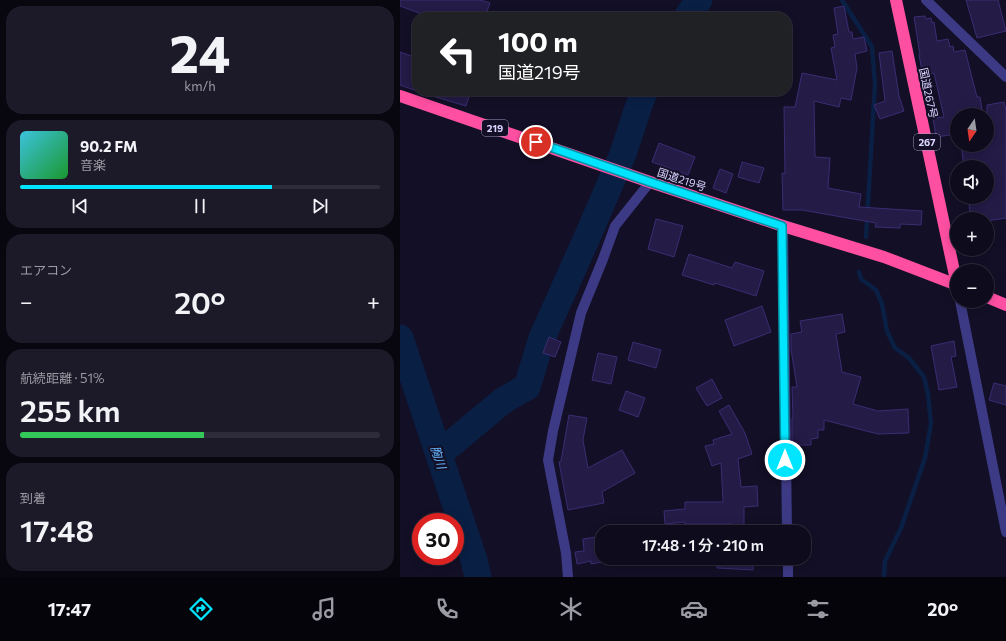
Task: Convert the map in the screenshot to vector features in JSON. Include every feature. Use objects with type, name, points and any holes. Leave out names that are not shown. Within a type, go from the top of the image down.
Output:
[{"type":"highway","name":"国道267号","points":[[896,0],[953,264]]},
{"type":"highway","name":"国道219号","points":[[400,96],[782,226],[884,257],[950,282]]},
{"type":"highway","points":[[994,300],[1006,305]]},
{"type":"street","points":[[926,0],[1006,77]]},
{"type":"street","points":[[568,577],[566,553],[548,460],[553,431],[581,313],[604,259],[615,226],[650,182]]},
{"type":"street","points":[[782,226],[787,525]]},
{"type":"street","points":[[961,308],[1006,532]]},
{"type":"street","points":[[788,565],[788,577]]},
{"type":"building","points":[[400,0],[480,0],[490,3],[487,12],[416,12],[400,6]]},
{"type":"building","points":[[966,0],[998,0],[1006,31],[977,38]]},
{"type":"building","points":[[844,6],[849,32],[852,32],[853,39],[864,37],[867,51],[855,54],[857,68],[851,100],[841,98],[839,107],[814,101],[815,157],[830,158],[828,188],[861,194],[859,207],[922,211],[921,225],[900,224],[900,228],[875,227],[876,223],[802,210],[783,210],[782,173],[785,174],[784,107],[795,107],[802,73],[837,80],[831,48],[835,47],[833,35],[838,34],[834,8]]},
{"type":"building","points":[[925,16],[926,19],[931,18],[932,23],[934,22],[937,41],[948,39],[950,47],[953,46],[954,52],[965,50],[977,97],[980,97],[982,108],[950,108],[950,135],[936,137],[933,118],[944,117],[934,73],[923,76],[914,17]]},
{"type":"building","points":[[892,51],[899,96],[904,111],[880,119],[874,105],[885,101],[879,53]]},
{"type":"building","points":[[400,52],[412,56],[412,89],[400,85]]},
{"type":"building","points":[[433,96],[469,96],[466,106]]},
{"type":"building","points":[[1004,102],[1006,110],[1006,218],[994,220],[994,212],[970,212],[969,204],[994,204],[994,160],[963,160],[962,152],[994,152],[994,108],[987,108],[987,105]]},
{"type":"building","points":[[659,143],[695,157],[688,175],[652,162]]},
{"type":"building","points":[[742,162],[764,168],[759,183],[738,177]]},
{"type":"building","points":[[720,169],[733,174],[726,193],[713,188]]},
{"type":"building","points":[[656,219],[683,226],[674,257],[648,249]]},
{"type":"building","points":[[689,254],[732,268],[735,262],[764,271],[756,296],[715,283],[714,285],[682,275]]},
{"type":"building","points":[[762,306],[771,332],[734,346],[725,320]]},
{"type":"building","points":[[842,314],[845,332],[836,334],[842,372],[861,377],[853,404],[878,411],[908,409],[909,433],[878,434],[824,420],[824,430],[818,430],[818,438],[811,439],[811,445],[792,445],[792,387],[797,387],[791,349],[791,334],[802,332],[800,321]]},
{"type":"building","points":[[549,337],[561,342],[555,357],[543,353]]},
{"type":"building","points":[[954,341],[956,356],[951,357],[957,387],[939,390],[931,346]]},
{"type":"building","points":[[633,342],[661,350],[656,368],[628,360]]},
{"type":"building","points":[[598,353],[617,357],[611,384],[592,380]]},
{"type":"building","points":[[712,379],[722,398],[707,406],[696,388]]},
{"type":"building","points":[[994,383],[1006,386],[1006,405],[989,400]]},
{"type":"building","points":[[626,391],[645,398],[638,417],[619,410]]},
{"type":"building","points":[[729,405],[745,433],[752,454],[738,459],[741,487],[757,486],[758,506],[744,507],[744,525],[685,524],[685,522],[665,524],[664,511],[685,509],[685,502],[723,502],[721,463],[712,466],[705,446],[714,444],[713,440],[732,434],[719,411]]},
{"type":"building","points":[[569,415],[587,418],[583,440],[588,468],[622,450],[635,473],[602,492],[604,503],[568,510],[559,462],[561,461]]},
{"type":"building","points":[[595,537],[595,563],[591,564],[591,561],[577,564],[575,552],[584,551],[583,539]]},
{"type":"building","points":[[717,565],[753,565],[753,570],[717,568]]},
{"type":"waterway","points":[[691,12],[699,0]]},
{"type":"waterway","points":[[842,0],[872,47],[875,84],[866,237]]},
{"type":"waterway","points":[[439,454],[504,400],[527,387],[542,338],[623,154],[643,96]]},
{"type":"waterway","points":[[859,272],[861,279],[876,290],[882,304],[887,331],[895,348],[909,358],[924,377],[928,394],[931,423],[925,458],[901,528],[885,561],[884,577]]},
{"type":"waterway","name":"胸川","points":[[400,338],[474,560],[478,577]]},
{"type":"route","points":[[536,142],[782,226],[785,460]]}]
